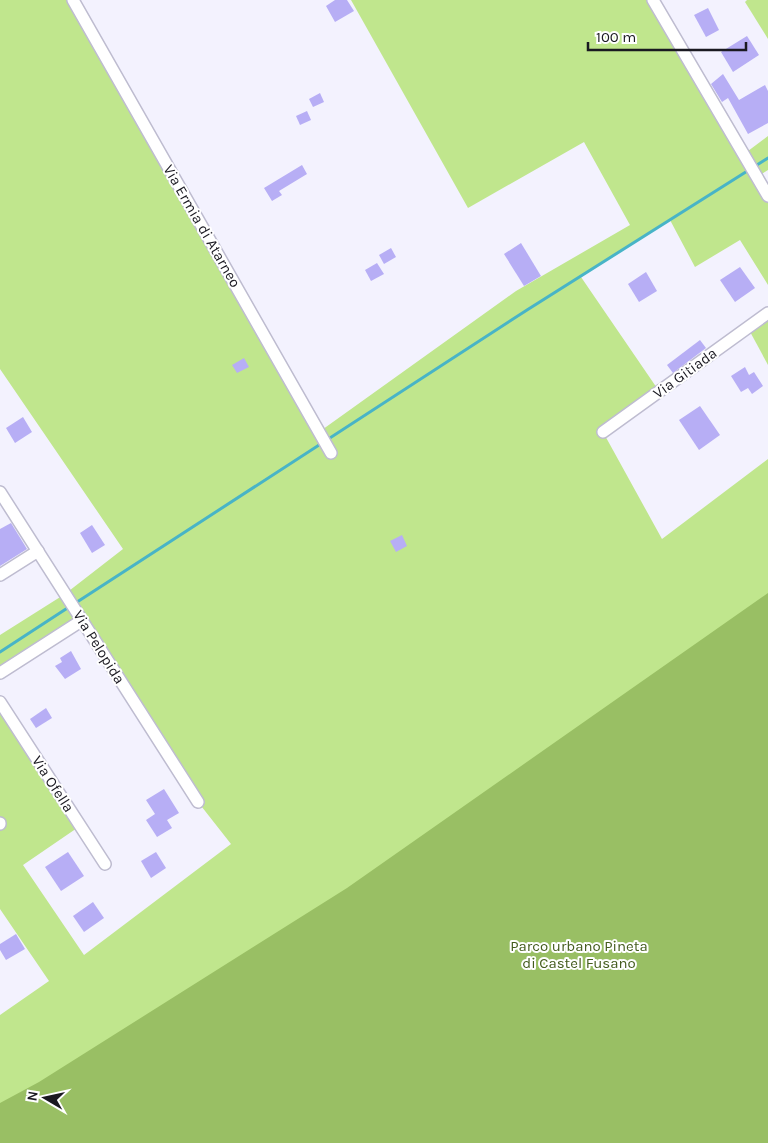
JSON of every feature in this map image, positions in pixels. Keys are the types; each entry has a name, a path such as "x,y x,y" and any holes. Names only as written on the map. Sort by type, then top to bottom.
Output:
{"street":[{"name":"Via Ermia di Atarneo","path":"73,0 331,453"},
{"path":"653,0 768,196"},
{"name":"Via Gitiada","path":"603,432 768,314"},
{"name":"Via Pelopida","path":"0,492 198,802"},
{"path":"0,575 38,551"},
{"path":"0,673 81,620"},
{"name":"Via Ofella","path":"0,702 105,864"}],"green space":[{"path":"0,0 73,0 319,432 516,291 630,225 584,142 468,208 351,0 653,0 744,154 768,136 768,170 757,177 768,195 768,285 740,240 695,267 670,220 581,277 659,391 603,432 662,539 768,459 768,693 70,1143 0,1143 0,1015 49,981 0,909 0,703 80,826 23,865 84,955 231,844 198,802 81,621 0,673 0,635 65,594 123,549 0,369"},
{"path":"747,0 768,0 768,39 745,2"},
{"path":"768,313 768,365 748,328"},
{"name":"Parco urbano Pineta di Castel Fusano","path":"768,593 768,1143 0,1143 0,1103 39,1082 347,888"}],"building":[{"path":"335,0 347,0 354,11 335,22 326,6"},
{"path":"708,8 719,30 706,37 694,15"},
{"path":"747,36 759,55 733,72 721,52"},
{"path":"723,74 739,100 765,85 768,91 768,123 748,134 728,98 722,102 711,84"},
{"path":"320,93 324,102 313,107 309,99"},
{"path":"307,111 311,120 300,125 296,116"},
{"path":"302,165 307,174 279,191 282,195 272,201 264,188"},
{"path":"521,243 541,276 524,286 504,254"},
{"path":"391,248 396,257 384,264 379,255"},
{"path":"377,263 384,274 371,281 365,270"},
{"path":"740,267 755,288 735,302 720,280"},
{"path":"646,272 657,291 639,302 628,284"},
{"path":"700,340 706,348 673,373 667,365"},
{"path":"244,358 249,367 237,373 232,365"},
{"path":"745,367 749,375 754,372 763,386 752,394 748,388 741,392 731,376"},
{"path":"700,406 720,435 699,450 679,420"},
{"path":"23,417 32,432 15,443 6,428"},
{"path":"11,523 27,549 0,566 0,529"},
{"path":"92,525 105,545 92,553 80,533"},
{"path":"402,535 407,546 396,552 390,541"},
{"path":"71,651 81,669 65,679 55,666 62,662 60,658"},
{"path":"46,708 52,718 36,728 30,719"},
{"path":"164,789 179,813 167,820 172,828 157,837 146,820 155,814 146,800"},
{"path":"68,852 84,876 61,891 45,867"},
{"path":"156,852 166,868 151,878 141,861"},
{"path":"93,902 104,918 84,932 73,916"},
{"path":"16,934 25,949 6,960 0,950 0,944"}],"waterway":[{"path":"74,604 527,310 768,158"},
{"path":"0,652 69,607"}]}
